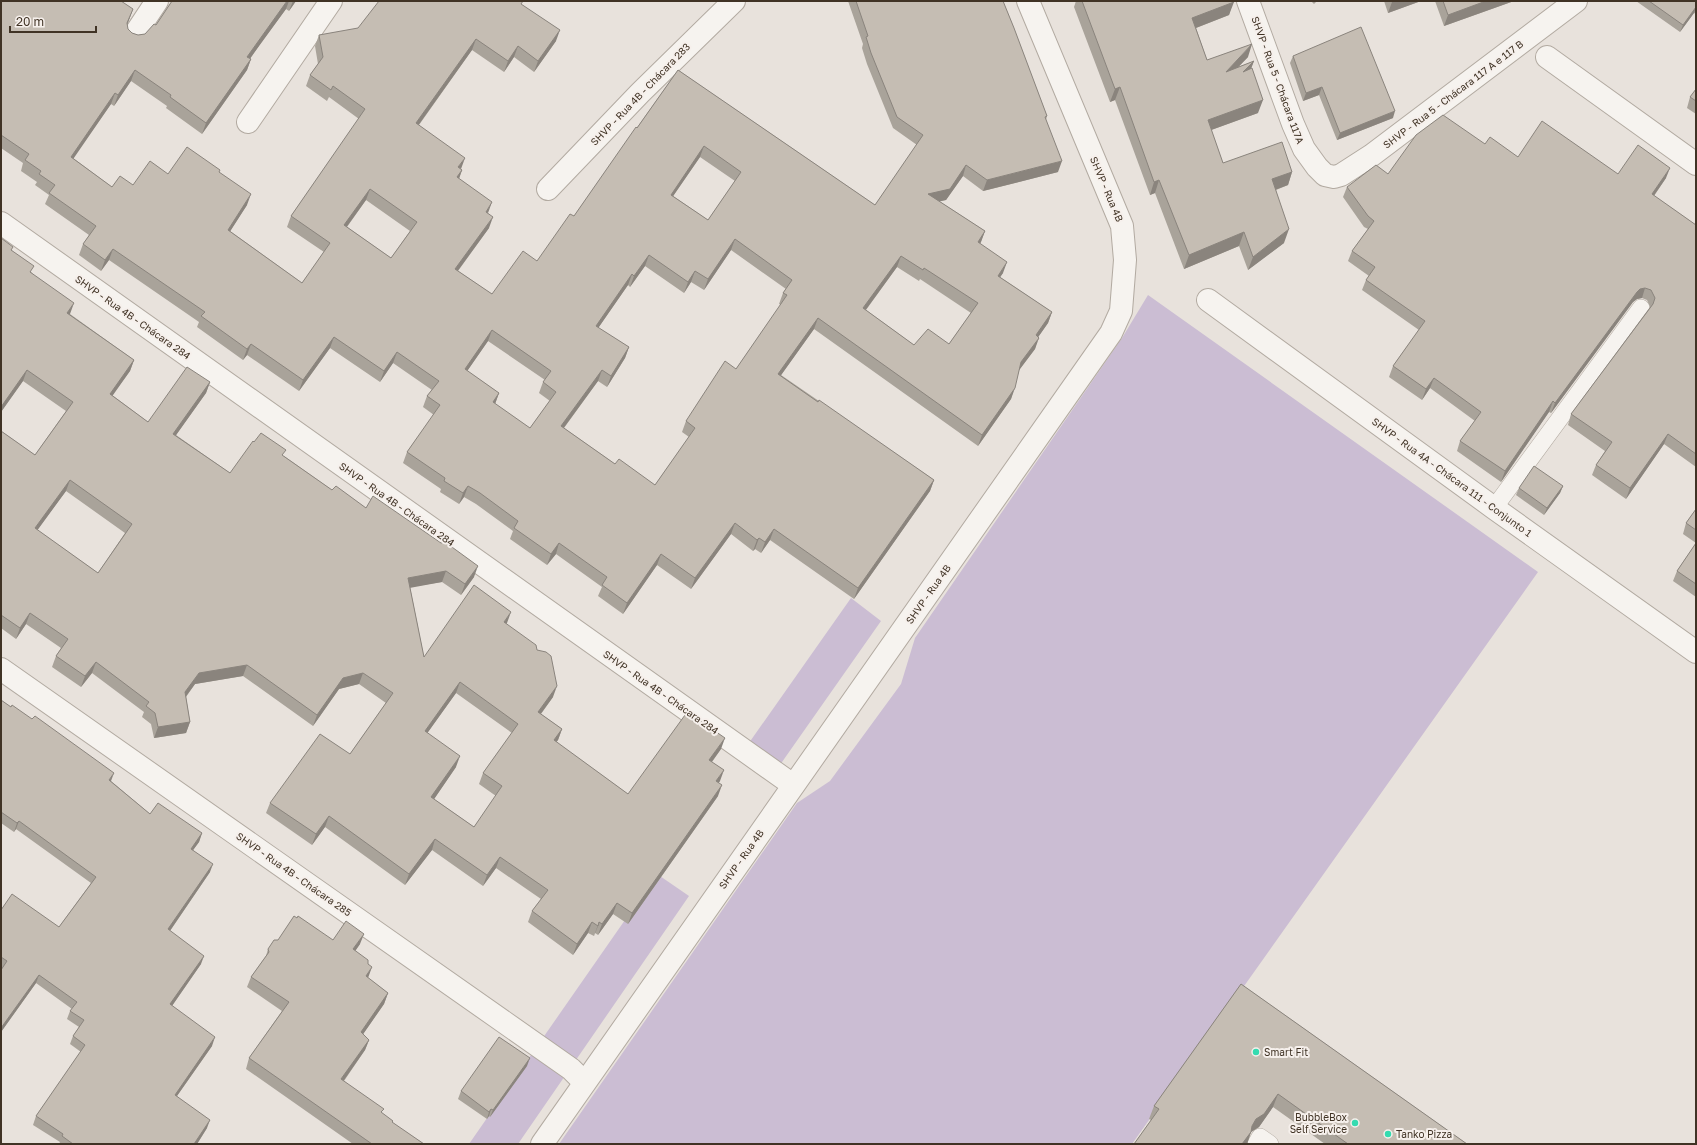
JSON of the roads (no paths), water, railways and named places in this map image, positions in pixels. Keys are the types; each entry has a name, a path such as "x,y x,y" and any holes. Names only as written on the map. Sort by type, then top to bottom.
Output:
{"street":[{"path":"135,34 157,1"},
{"path":"248,122 331,1"},
{"name":"SHVP - Rua 4B - Chácara 283","path":"548,189 640,93 734,1"},
{"name":"SHVP - Rua 4B","path":"542,1144 584,1082 1111,333 1121,311 1125,260 1122,226 1028,1"},
{"name":"SHVP - Rua 5 - Chácara 117A","path":"1248,1 1304,150 1325,175"},
{"name":"SHVP - Rua 5 - Chácara 117 A e 117 B","path":"1325,175 1334,177 1341,175 1372,155 1576,1"},
{"path":"1547,57 1696,164"},
{"name":"SHVP - Rua 4B - Chácara 284","path":"1,223 793,785"},
{"name":"SHVP - Rua 4A - Chácara 111 - Conjunto 1","path":"1208,300 1494,508 1696,652"},
{"name":"SHVP - Rua 4B - Chácara 285","path":"1,669 570,1068 584,1082"}],"lane":[{"path":"1494,508 1641,308"},
{"path":"1256,1144 1260,1137 1270,1144"}],"place":[{"name":"Smart Fit","path":"1256,1052"},
{"name":"BubbleBox Self Service","path":"1355,1123"},
{"name":"Tanko Pizza","path":"1388,1134"}]}
